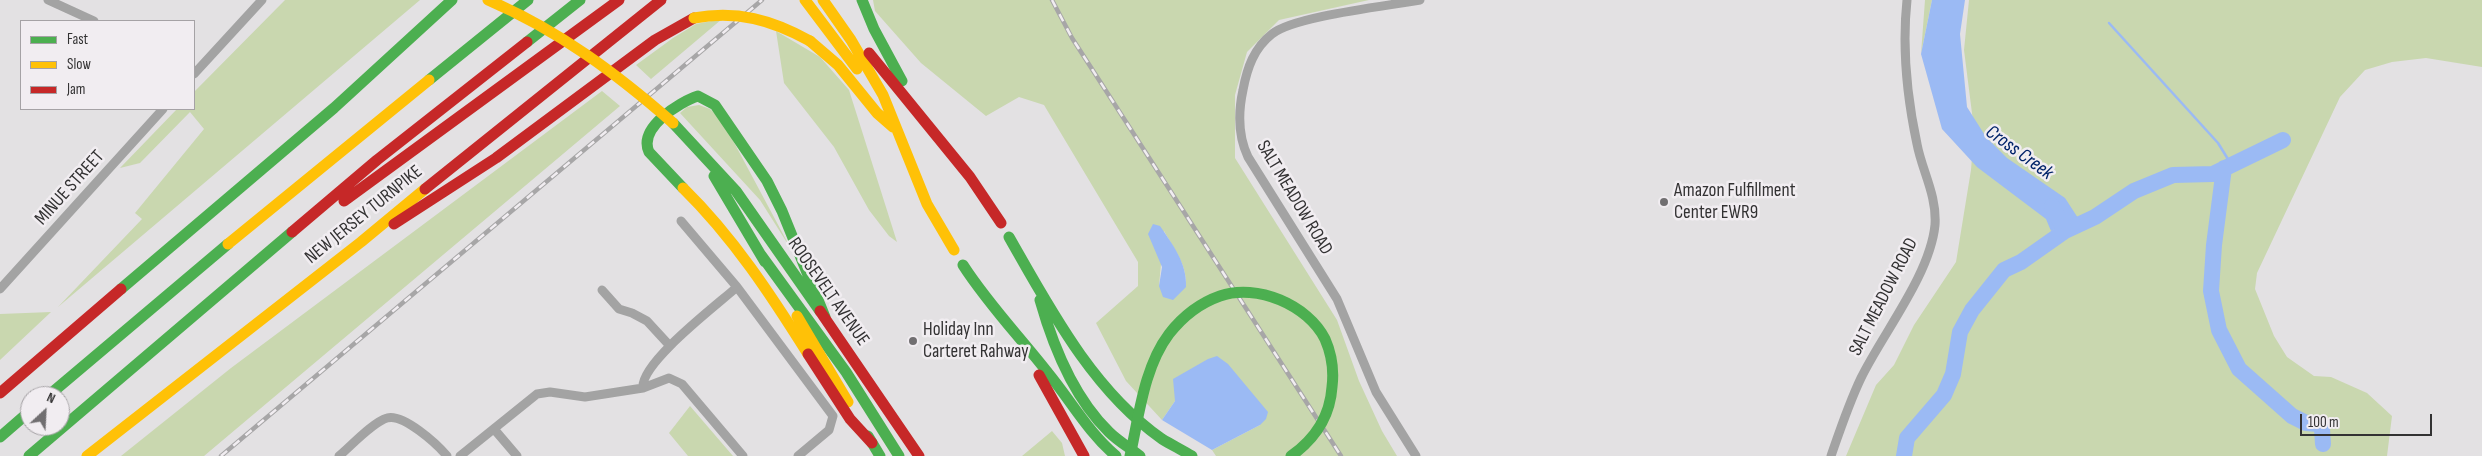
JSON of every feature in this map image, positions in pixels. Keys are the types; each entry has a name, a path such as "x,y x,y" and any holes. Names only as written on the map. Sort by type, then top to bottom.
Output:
{"main road":[{"path":"0,394 334,108 452,0"},
{"name":"ROOSEVELT AVENUE","path":"488,0 524,15 587,53 616,74 672,123 736,191 825,317 918,456"},
{"path":"60,386 222,249 528,0"},
{"name":"NEW JERSEY TURNPIKE","path":"29,456 424,122 580,0"},
{"path":"310,218 344,201 619,0"},
{"name":"NEW JERSEY TURNPIKE","path":"87,456 361,242 456,163 661,0"},
{"path":"805,0 825,24 896,130"},
{"path":"823,0 838,13 970,177 1001,223"},
{"path":"832,0 883,95 927,204 954,250"},
{"path":"855,1 929,126"},
{"path":"361,242 418,210 526,136 666,33 694,18 710,14 745,14 779,25 810,41 838,65 878,113 896,130"},
{"path":"825,317 782,211 749,152 712,102 698,96 685,101 650,131 645,142 648,151 698,202 735,246 850,419 872,443"},
{"name":"ROOSEVELT AVENUE","path":"701,155 880,456"},
{"path":"1009,237 1035,283 1079,349 1120,403 1156,436 1192,456"},
{"path":"761,255 846,372 899,456"},
{"path":"963,265 985,300 1060,389 1089,431 1116,456"},
{"path":"1035,283 1052,342 1082,397 1109,432 1140,456"},
{"path":"1121,456 1146,384 1168,335 1187,313 1203,302 1222,294 1243,291 1265,293 1284,300 1311,320 1321,334 1332,359 1334,378 1332,398 1322,424 1304,446 1291,456"},
{"path":"1024,346 1084,456"},
{"path":"1130,456 1146,384"},
{"path":"0,437 20,420"},
{"path":"1069,431 1077,456"}],"street":[{"path":"48,0 92,20"},
{"path":"195,73 262,0"},
{"name":"SALT MEADOW ROAD","path":"1416,456 1376,392 1337,299 1248,158 1242,143 1240,119 1243,91 1251,62 1261,44 1277,30 1309,20 1420,0"},
{"name":"SALT MEADOW ROAD","path":"1831,456 1861,378 1921,269 1934,232 1933,199 1916,143 1906,64 1904,36 1907,0"},
{"name":"MINUE STREET","path":"0,289 162,110"},
{"path":"681,221 736,287 833,416 829,430 798,456"},
{"path":"643,388 646,373 670,346 736,287"},
{"path":"602,290 619,309 647,321 670,346"},
{"path":"460,456 532,396 542,392 585,397 643,388 664,378 678,380 742,456"},
{"path":"339,456 380,421 390,417 398,418 419,431 447,456"},
{"path":"494,429 517,456"}],"green space":[{"path":"285,0 420,0 58,307 142,219 135,213 204,129 190,112 140,163 120,168 176,110 195,110 195,91"},
{"path":"873,0 1369,0 1279,20 1247,52 1235,95 1235,158 1337,320 1359,381 1382,431 1397,456 1216,456 1212,450 1260,425 1175,401 1162,420 1126,381 1096,323 1138,286 1138,262 1044,105 1019,97 986,116 921,63 875,11","holes":["1164,231 1185,271 1186,287 1159,286"]},
{"path":"1925,0 1932,0 1921,54"},
{"path":"1969,0 2482,0 2482,67 2426,58 2392,62 2365,70 2340,97 2257,273 2255,289 2274,336 2287,357 2314,376 2331,377 2367,393 2392,416 2387,456 1846,456 1876,385 1894,365 1914,325 1956,262 1971,170 1974,129 1964,50"},
{"path":"722,19 651,79 636,65 696,24"},
{"path":"776,31 820,57 849,90 897,242 889,236 869,210 834,147 784,83"},
{"path":"602,91 620,106 204,456 121,456 231,368"},
{"path":"699,105 710,109 722,120 791,249 760,200 680,113 687,107"},
{"path":"51,312 0,360 0,314"},
{"path":"690,406 733,456 688,456 669,433"},
{"path":"1052,431 1062,443 1065,456 1022,456"}],"water":[{"path":"1932,0 1965,0 1960,34 1967,107 1986,137 2007,158 2065,198 2078,218 2051,231 2046,219 1977,167 1942,129 1921,54"},
{"path":"1153,224 1160,226 1182,262 1186,287 1173,300 1163,297 1159,286 1162,267 1148,234"},
{"path":"1217,356 1228,364 1268,412 1266,419 1260,425 1212,450 1162,420 1175,401 1173,379 1208,359"}],"waterway":[{"path":"2109,23 2218,143 2231,164"},
{"path":"2065,231 2095,217 2134,191 2173,175 2213,174 2283,140"},
{"path":"2224,168 2214,245 2211,291 2219,330 2239,369 2292,416 2306,423 2318,424 2322,429 2323,444"},
{"name":"Cross Creek","path":"1904,456 1907,438 1944,395 1953,374 1960,332 1972,310 2004,270 2021,262 2065,231 2052,206"}],"railway":[{"path":"221,456 762,0"},
{"path":"1052,0 1072,38 1341,456"}],"traffic: fast":[{"path":"121,289 334,108 452,0"},
{"path":"429,80 528,0"},
{"path":"527,42 580,0"},
{"path":"862,0 874,29 902,81"},
{"path":"683,188 649,152 647,143 649,134 662,117 681,104 698,96 715,105 767,181 782,211 825,317"},
{"path":"673,123 736,191 820,311"},
{"path":"714,176 765,262"},
{"path":"29,456 292,232"},
{"path":"1009,237 1057,320 1094,373 1137,419 1162,439 1192,456"},
{"path":"60,386 228,244"},
{"path":"761,255 846,372 899,456"},
{"path":"963,265 1088,427 1116,456"},
{"path":"1130,456 1148,377 1154,361 1169,334 1180,321 1206,302 1220,296 1250,292 1280,300 1307,316 1325,339 1329,351 1333,375 1328,408 1314,435 1291,456"},
{"path":"1040,300 1058,353 1085,404 1109,432 1140,456"},
{"path":"0,437 20,420"},
{"path":"868,436 880,456"}],"traffic: slow":[{"path":"488,0 538,25 585,54 630,87 673,123"},
{"path":"805,0 857,69"},
{"path":"823,0 851,40 883,95 927,204 954,250"},
{"path":"694,18 725,15 740,16 768,22 810,41"},
{"path":"810,41 838,65 877,113 893,127"},
{"path":"228,244 429,80"},
{"path":"683,188 735,246 808,354"},
{"path":"87,456 361,242 425,189"},
{"path":"797,316 848,402"}],"traffic: jam":[{"path":"344,201 619,0"},
{"path":"425,189 661,0"},
{"path":"394,224 496,158 655,40 694,18"},
{"path":"292,232 377,160 527,42"},
{"path":"869,53 970,177 1001,223"},
{"path":"0,393 121,289"},
{"path":"820,311 919,456"},
{"path":"808,354 850,419 872,443"},
{"path":"1039,375 1084,456"}],"place":[{"name":"Amazon Fulfillment Center EWR9","path":"1664,202"},
{"name":"Holiday Inn Carteret Rahway","path":"913,341"}]}
